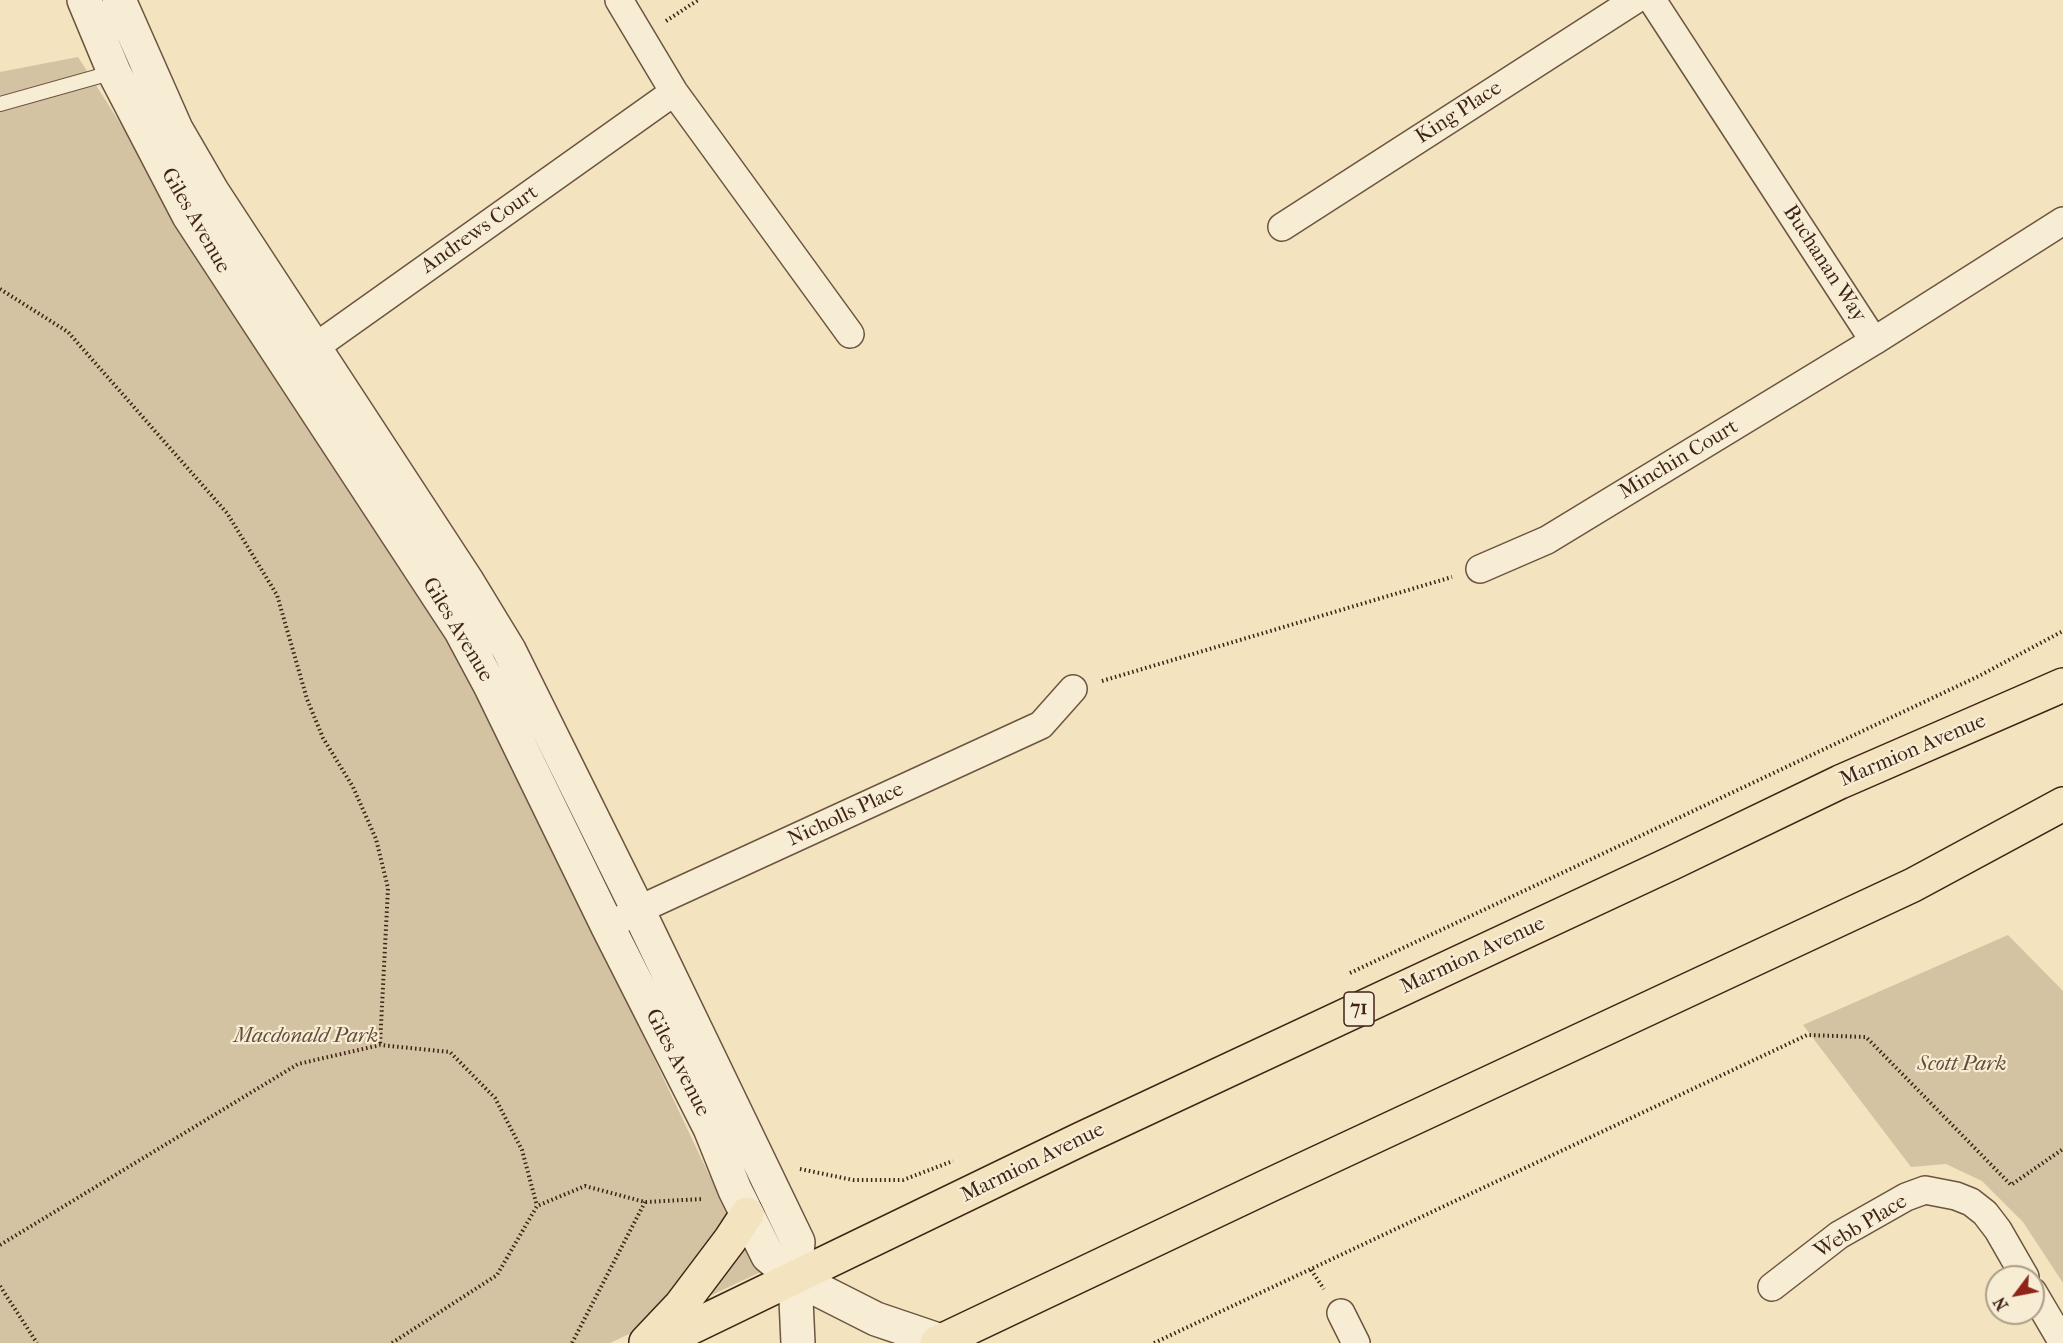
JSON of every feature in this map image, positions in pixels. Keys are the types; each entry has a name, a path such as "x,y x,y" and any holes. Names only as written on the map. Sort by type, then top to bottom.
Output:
{"highway":[{"name":"Marmion Avenue","path":"659,1343 1081,1139 1840,782 2063,685"},
{"path":"939,1342 1913,885 2063,804"},
{"path":"645,1343 681,1305 747,1214"}],"street":[{"name":"Giles Avenue","path":"84,0 176,129 212,191 455,562 509,650 638,910 798,1242 795,1278 798,1343"},
{"name":"Giles Avenue","path":"119,0 130,67 189,216 460,631 495,696 710,1128 735,1190 768,1256 795,1278 876,1319 939,1342"},
{"path":"619,0 674,92 850,334"},
{"name":"King Place","path":"1282,227 1635,0"},
{"name":"Buchanan Way","path":"1652,0 1874,341 2063,221"},
{"name":"Andrews Court","path":"287,368 674,92"},
{"name":"Minchin Court","path":"1480,569 1547,540 1874,341"},
{"name":"Nicholls Place","path":"608,927 638,910 1041,725 1073,690"},
{"name":"Webb Place","path":"1772,1287 1839,1235 1906,1197 1925,1190 1956,1196 1971,1202 1998,1230 2018,1265"},
{"path":"1341,1313 1356,1343"},
{"path":"2045,1313 2062,1343"}],"lane":[{"path":"0,104 130,67"}],"path":[{"path":"641,38 698,0"},
{"path":"0,289 68,332 227,513 277,595 307,699 323,738 354,787 376,839 388,888 380,1046"},
{"path":"1073,690 1480,569"},
{"path":"1342,977 1979,676 2063,631"},
{"path":"1154,1343 1807,1035 1866,1037 2011,1185 2063,1149"},
{"path":"0,1245 298,1064 380,1046 450,1052 495,1098 522,1150 537,1206"},
{"path":"764,1174 782,1164 809,1172 853,1180 903,1180 953,1161"},
{"path":"392,1343 497,1275 537,1206 585,1186 645,1202 573,1343"},
{"path":"701,1189 706,1199"},
{"path":"0,1286 37,1343"}],"green space":[{"name":"Macdonald Park","path":"78,57 476,682 720,1198 767,1269 610,1343 0,1343 0,72"},
{"name":"Scott Park","path":"2008,935 2063,991 2063,1283 2023,1222 1982,1181 1946,1164 1911,1167 1803,1025"}]}
